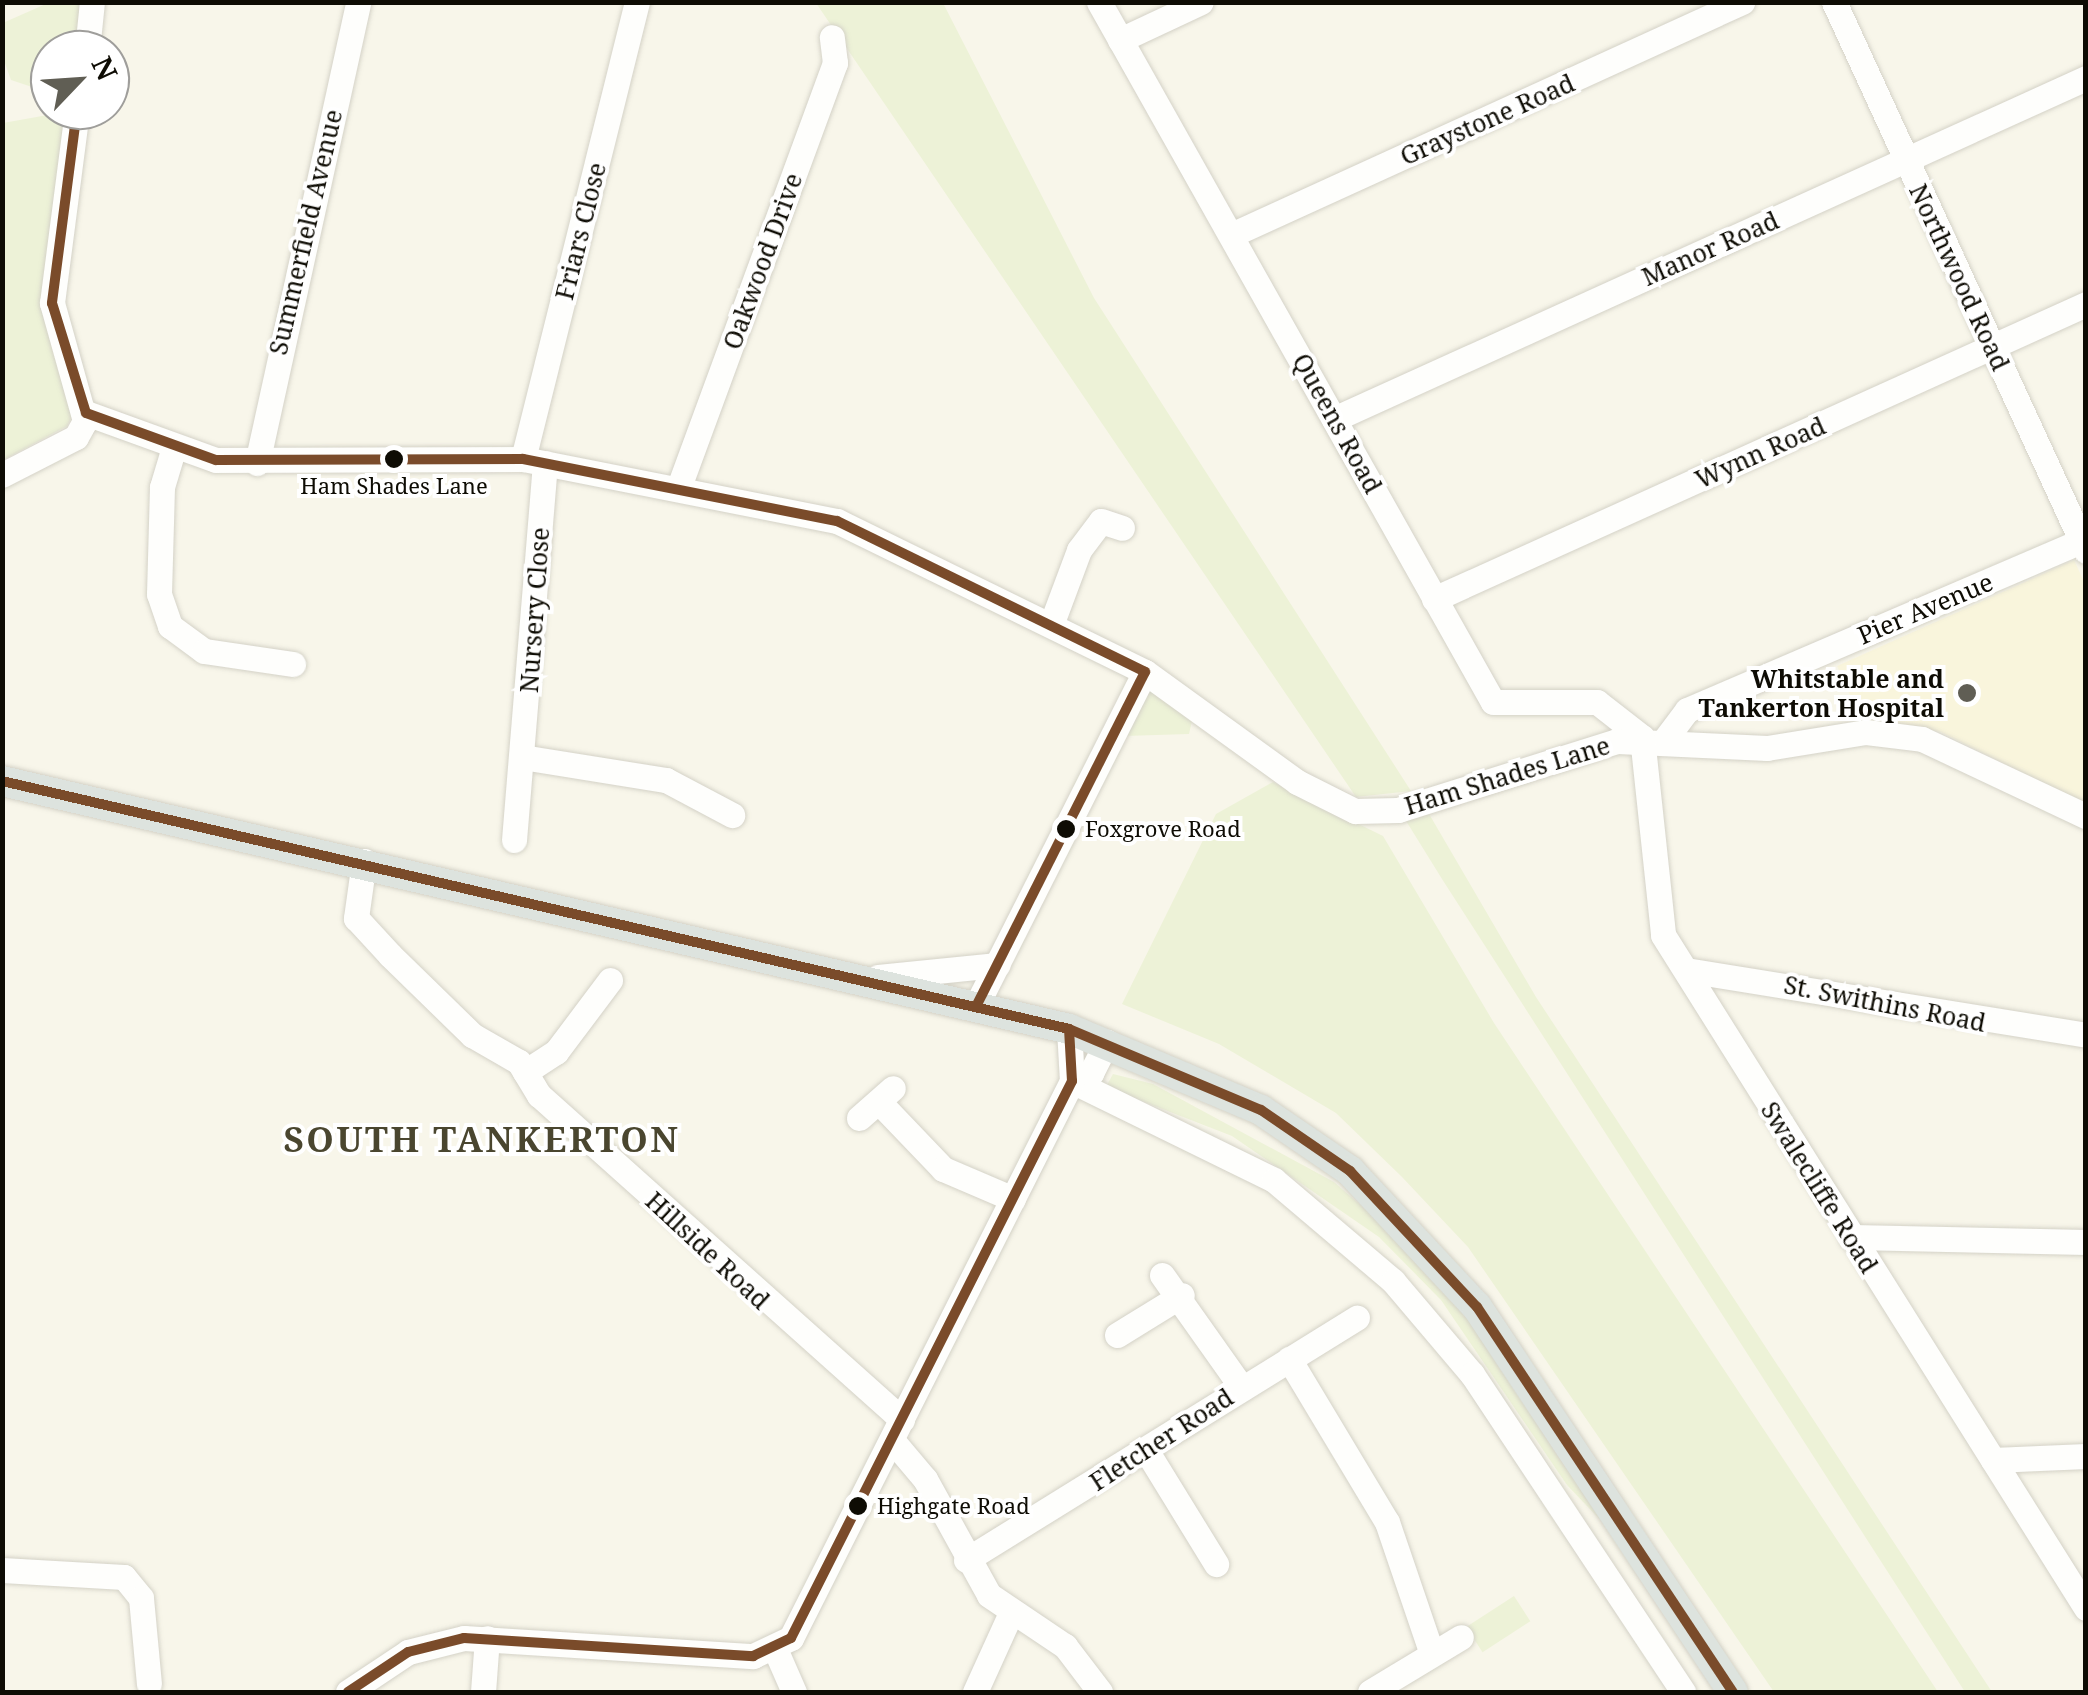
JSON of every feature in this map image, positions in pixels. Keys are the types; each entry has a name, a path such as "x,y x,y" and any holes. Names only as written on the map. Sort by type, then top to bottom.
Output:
{"main road":[{"path":"2,781 866,977 1069,1029 1108,1042 1261,1110 1350,1171 1418,1236 1478,1307 1733,1692"}],"street":[{"path":"89,30 92,2"},
{"name":"Summerfield Avenue","path":"257,463 358,2"},
{"name":"Friars Close","path":"534,461 637,2"},
{"name":"Queens Road","path":"1099,2 1493,702 1597,702 1654,738"},
{"path":"1120,40 1201,2"},
{"name":"Graystone Road","path":"1232,235 1742,2"},
{"name":"Northwood Road","path":"1834,2 2084,544"},
{"name":"Oakwood Drive","path":"680,484 835,63 832,38"},
{"name":"Manor Road","path":"1334,419 2086,78"},
{"path":"2,475 76,437 86,414 52,303 74,130"},
{"name":"Wynn Road","path":"1434,599 2086,304"},
{"name":"Ham Shades Lane","path":"86,414 174,447 257,463 534,461 680,484 836,521 1145,672 1297,782 1355,811 1398,810 1458,790 1654,738"},
{"path":"174,447 162,487 160,558 170,626 204,651 293,664"},
{"name":"Nursery Close","path":"514,840 522,756 534,461"},
{"path":"1052,624 1079,550 1101,521 1122,528"},
{"name":"Pier Avenue","path":"1654,738 1687,710 2084,544"},
{"path":"976,1006 1145,672"},
{"path":"1654,738 1768,748 1899,733 2086,816"},
{"name":"Swalecliffe Road","path":"1654,738 1657,916 1850,1237 2086,1608"},
{"path":"522,756 666,780 732,814"},
{"name":"Hillside Road","path":"364,861 356,918 472,1035 525,1072 539,1095 897,1430"},
{"path":"866,977 949,977 996,966"},
{"path":"996,966 1008,1014"},
{"name":"St. Swithins Road","path":"1686,970 2086,1035"},
{"path":"525,1072 556,1052 610,980"},
{"path":"776,1651 897,1430 1072,1081 1069,1029"},
{"path":"1072,1081 1092,1073 1108,1042"},
{"path":"1072,1081 1274,1180 1402,1289 1472,1374 1682,1692"},
{"path":"877,1103 943,1170 1013,1199"},
{"path":"1850,1237 2086,1242"},
{"path":"1162,1275 1182,1295 1242,1388"},
{"path":"1117,1335 1182,1295"},
{"name":"Fletcher Road","path":"966,1560 1356,1318"},
{"path":"1289,1359 1387,1522 1432,1654"},
{"path":"897,1430 966,1560 1010,1616 1065,1646 1100,1692"},
{"path":"1146,1450 1215,1565"},
{"path":"1994,1460 2086,1456"},
{"path":"2,1570 124,1576 142,1598 149,1684"},
{"path":"975,1692 1010,1616"},
{"path":"1370,1692 1461,1637"},
{"path":"348,1692 431,1643 488,1638 776,1651"},
{"path":"483,1692 488,1638"},
{"path":"776,1651 794,1692"}],"shaded area":[{"name":"Whitstable and Tankerton Hospital","path":"2074,560 2086,586 2085,804 1941,732 1861,720 1837,666"}],"green space":[{"path":"48,3 92,3 89,30 30,30 30,86 11,80 3,58 5,22"},
{"path":"816,3 943,3 1094,298 1411,791 1356,797"},
{"path":"30,118 30,130 68,130 45,315 75,410 67,426 3,460 3,123"},
{"path":"1147,689 1194,712 1189,734 1124,736"},
{"path":"1273,782 1383,836 1494,1023 1938,1692 1774,1692 1468,1247 1402,1177 1336,1113 1219,1044 1122,1004 1216,814"},
{"path":"1425,807 1536,997 1992,1692 1965,1692 1442,879 1403,816"},
{"path":"1113,1074 1153,1084 1334,1182 1405,1244 1468,1317 1626,1547 1567,1485 1441,1300 1379,1237 1232,1136 1106,1087"},
{"path":"1514,1596 1530,1621 1483,1652 1466,1627"}],"transit line":[{"path":"74,130 52,303 86,413 216,460 523,459 837,521 1145,672 976,1006"},
{"path":"2,781 1069,1029 1261,1110 1350,1171 1477,1307 1733,1692"},
{"path":"348,1692 408,1652 464,1638 753,1656 791,1638 1072,1081 1069,1029"}],"place":[{"name":"Ham Shades Lane","path":"394,459"},
{"name":"Whitstable and Tankerton Hospital","path":"1967,693"},
{"name":"Foxgrove Road","path":"1066,829"},
{"name":"Highgate Road","path":"858,1506"}],"district":[{"name":"SOUTH TANKERTON","path":"482,1139"}]}
